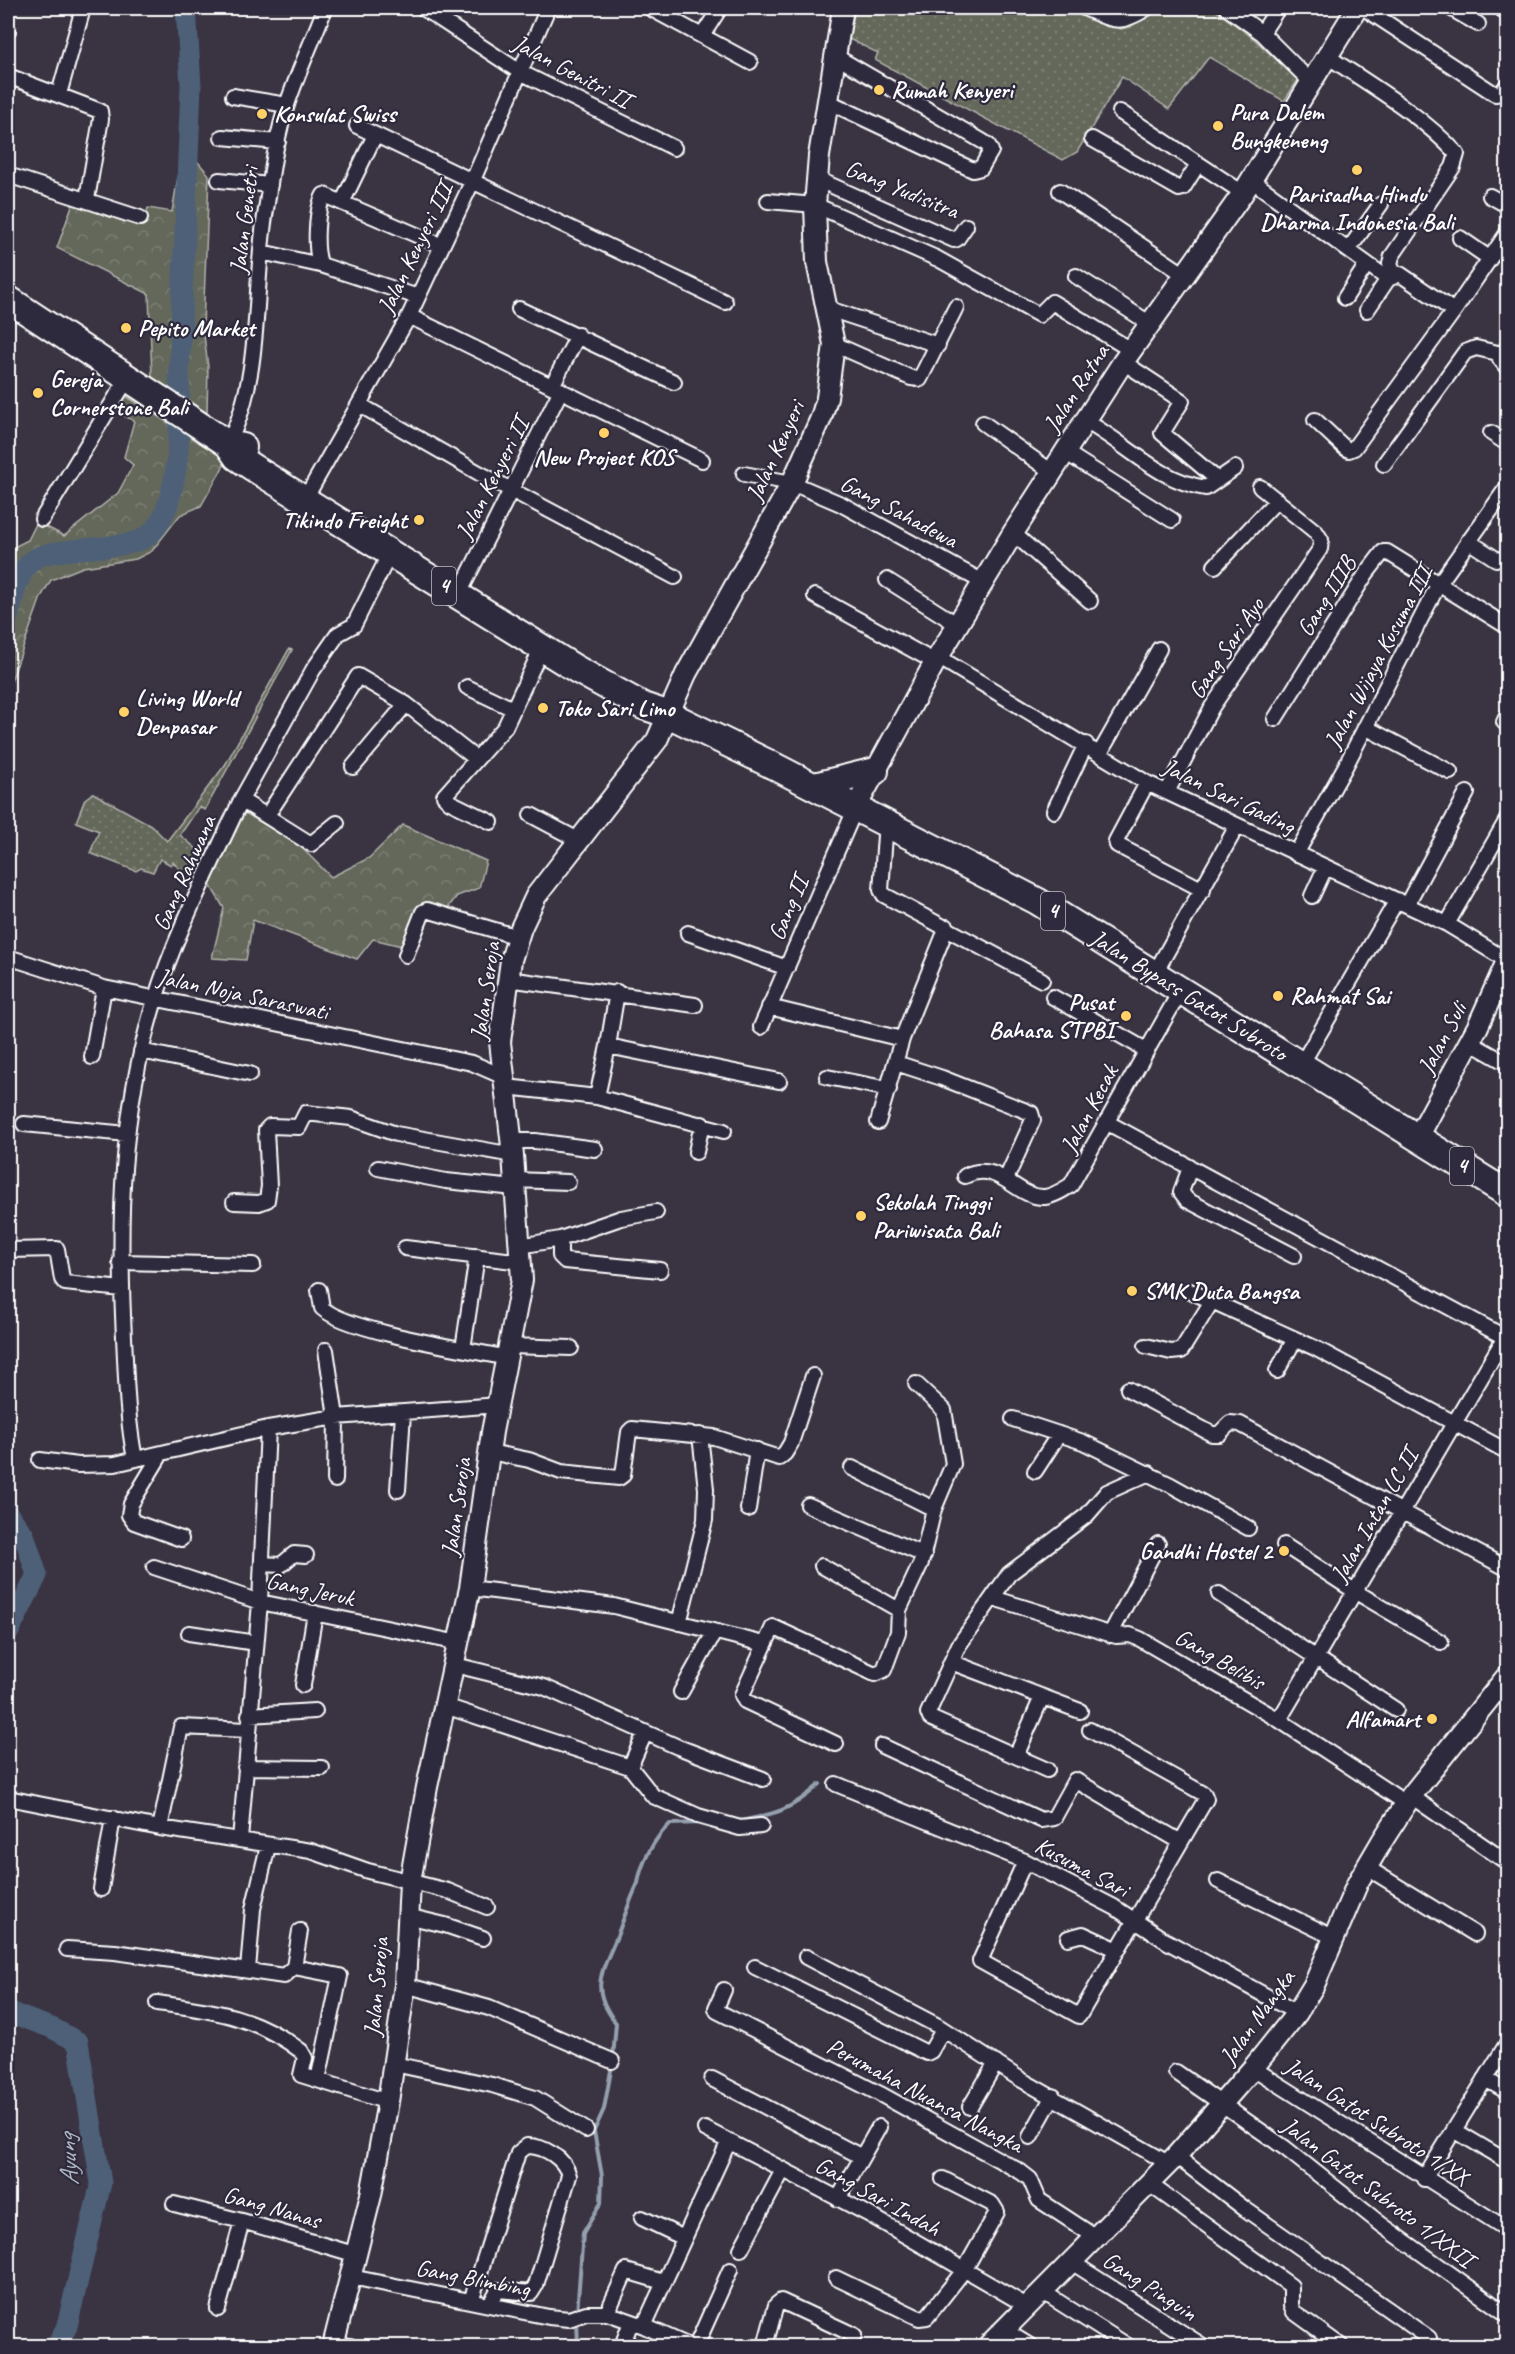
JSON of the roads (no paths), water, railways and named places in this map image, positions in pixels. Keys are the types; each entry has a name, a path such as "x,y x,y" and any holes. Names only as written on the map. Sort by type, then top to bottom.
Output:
{"highway":[{"name":"Jalan Bypass Gatot Subroto","path":"8,299 222,440 237,457 308,495 463,586 544,643"},
{"name":"Jalan Bypass Gatot Subroto","path":"308,495 390,553 544,643 643,706 670,715 814,786 858,802 886,822 1158,967 1181,990 1301,1065 1420,1134 1508,1194"},
{"path":"814,786 875,771"}],"street":[{"name":"Jalan Genetri","path":"222,440 236,428 250,374 261,252 278,142 287,105 325,8"},
{"name":"Jalan Genitri II","path":"423,8 520,72 674,148"},
{"name":"Jalan Kenyeri III","path":"308,495 409,316 473,180 548,8"},
{"path":"654,8 750,62"},
{"path":"702,36 720,8"},
{"name":"Jalan Kenyeri","path":"670,715 692,663 792,483 814,436 826,402 834,344 817,262 815,205 827,101 843,8"},
{"path":"1084,8 1117,21 1131,18 1147,8"},
{"path":"1227,8 1262,33 1310,81"},
{"path":"1262,33 1278,8"},
{"name":"Jalan Ratna","path":"858,802 936,659 1013,533 1149,323 1247,187 1310,81 1357,8"},
{"path":"1364,8 1494,94 1499,94 1508,84"},
{"path":"1450,8 1478,24"},
{"path":"1500,8 1508,13"},
{"path":"58,94 82,12"},
{"path":"827,101 973,170 981,168 991,151 982,141 835,56"},
{"path":"1327,56 1384,94 1457,154 1453,167 1392,256 1391,276 1367,310"},
{"path":"8,75 98,108 101,115 87,199"},
{"path":"233,96 287,105"},
{"path":"1120,112 1197,164 1247,187 1349,249 1367,264 1391,276 1406,276 1454,311"},
{"path":"357,126 725,302"},
{"path":"342,203 375,135"},
{"path":"222,137 278,142"},
{"path":"1092,139 1179,189 1184,188 1197,164"},
{"path":"8,175 140,218"},
{"name":"Gang Yudisitra","path":"817,179 954,240 966,226"},
{"path":"219,180 270,185"},
{"path":"1060,190 1185,275"},
{"path":"320,265 318,206 324,195 442,246"},
{"path":"1490,195 1508,207"},
{"path":"768,201 815,205 939,259 1039,315 1052,302 1127,356 1176,395 1181,403 1162,432 1212,475"},
{"path":"1349,249 1381,204"},
{"path":"1315,420 1345,448 1351,450 1454,311 1508,232"},
{"path":"1460,238 1489,258"},
{"path":"261,252 320,265 418,297"},
{"path":"1345,298 1367,264"},
{"path":"1076,276 1149,323"},
{"path":"834,344 916,380 923,376 956,307"},
{"path":"826,308 938,345"},
{"path":"519,309 674,382"},
{"path":"409,316 702,460"},
{"name":"Jalan Kenyeri II","path":"463,586 512,488 578,335"},
{"path":"1384,464 1465,352 1476,348 1505,350 1502,364 1508,369"},
{"path":"42,519 131,382"},
{"path":"360,405 479,473 512,488 675,577"},
{"path":"1085,421 1117,439 1143,461 1192,486 1206,488 1235,468"},
{"path":"983,423 1052,472"},
{"path":"1491,433 1508,444"},
{"path":"1065,452 1172,520"},
{"name":"Gang Sahadewa","path":"744,474 792,483 890,529 983,582"},
{"name":"Jalan Wijaya Kusuma III","path":"1296,854 1438,585 1508,486"},
{"path":"1215,566 1276,500 1260,487"},
{"name":"Gang Sari Ayo","path":"1167,792 1212,707 1316,558 1321,540 1316,532 1276,500"},
{"path":"1013,533 1090,601"},
{"path":"1468,541 1496,559"},
{"name":"Gang IIIB","path":"1275,719 1379,555 1386,552 1438,585"},
{"name":"Gang Rahwana","path":"135,1459 127,1381 120,1224 127,1134 141,1051 156,998 198,893 241,800 313,670 338,634 354,625 390,553"},
{"path":"887,580 958,625"},
{"path":"1438,585 1508,627"},
{"name":"Jalan Sari Gading","path":"815,596 936,659 1086,744 1147,783 1447,924 1507,960"},
{"path":"491,822 445,799 445,793 505,727 544,643"},
{"path":"1100,753 1158,649"},
{"path":"272,808 358,676 406,704 475,758"},
{"path":"467,687 513,709"},
{"path":"352,767 406,704"},
{"name":"Jalan Seroja","path":"339,2346 394,2064 405,1985 410,1882 470,1588 490,1452 522,1280 513,1148 501,1056 504,999 508,979 518,937 536,896 653,747 670,715"},
{"path":"1365,727 1450,772"},
{"path":"1054,811 1086,744"},
{"path":"1147,783 1116,841 1117,845 1203,890"},
{"path":"1301,1065 1467,793"},
{"name":"Gang Rahwana","path":"241,800 311,844 315,844 336,823"},
{"name":"Gang II","path":"761,1027 858,802"},
{"path":"531,815 578,840"},
{"path":"1447,924 1508,818"},
{"path":"886,822 882,893 1042,980"},
{"path":"1158,967 1237,826"},
{"path":"1312,896 1325,868"},
{"path":"406,955 423,912 428,910 518,937"},
{"path":"878,1122 902,1040 947,927"},
{"path":"688,933 787,968"},
{"name":"Jalan Noja Saraswati","path":"8,957 104,988 472,1063 505,1082 597,1097 724,1131"},
{"name":"Jalan Suli","path":"1420,1134 1507,960"},
{"path":"508,979 696,1005"},
{"path":"92,1057 104,988"},
{"name":"Jalan Kecak","path":"965,1176 980,1171 1006,1179 1036,1196 1045,1197 1061,1192 1074,1182 1181,990"},
{"path":"597,1097 617,993"},
{"path":"1053,997 1146,1050"},
{"path":"770,1007 902,1040"},
{"path":"1468,1042 1508,1064"},
{"path":"608,1046 779,1081"},
{"path":"141,1051 250,1074"},
{"name":"Jalan Noja Saraswati","path":"472,1063 501,1056"},
{"path":"896,1063 942,1078 1031,1113 1033,1120 1006,1179"},
{"path":"827,1077 889,1089"},
{"path":"234,1202 259,1203 267,1200 269,1186 266,1130 270,1126 299,1127 306,1113 351,1118 396,1134 513,1148 536,1141 595,1149"},
{"path":"1108,1123 1506,1336"},
{"path":"24,1124 127,1134"},
{"path":"696,1152 702,1124"},
{"path":"378,1168 446,1181 515,1184 568,1182"},
{"path":"1190,1168 1181,1192 1187,1200 1294,1256"},
{"path":"405,1248 477,1256 521,1254 621,1218 656,1212"},
{"path":"560,1239 560,1256 564,1261 660,1270"},
{"path":"8,1250 57,1249 62,1279 65,1283 122,1289"},
{"path":"463,1349 477,1256"},
{"path":"120,1262 253,1264"},
{"path":"319,1290 322,1308 344,1320 463,1349 510,1352 572,1348"},
{"path":"1190,1291 1295,1339 1508,1452"},
{"path":"1146,1346 1171,1352 1181,1351 1212,1301"},
{"name":"Jalan Intan LC II","path":"1279,1720 1356,1592 1400,1511 1506,1336"},
{"path":"1277,1371 1295,1339"},
{"path":"326,1350 336,1418 335,1480"},
{"path":"490,1452 529,1460 561,1472 619,1478 623,1475 630,1431 700,1435 736,1442 777,1458 785,1454 813,1376"},
{"path":"836,1744 742,1698 773,1627 877,1675 884,1670 898,1632 899,1610 924,1555 934,1509 952,1469 952,1448 944,1410 916,1384"},
{"path":"1128,1389 1215,1435 1230,1423 1240,1424 1508,1569"},
{"path":"40,1460 78,1465 115,1464 268,1428 336,1418 499,1405"},
{"path":"398,1490 403,1413"},
{"path":"1013,1419 1083,1442 1149,1473 1248,1528"},
{"path":"240,1840 260,1602 268,1428"},
{"path":"1035,1471 1059,1434"},
{"path":"679,1623 705,1520 706,1489 700,1435"},
{"path":"748,1509 757,1450"},
{"path":"161,1454 131,1504 129,1515 134,1522 181,1539"},
{"path":"852,1468 934,1509"},
{"path":"1047,1770 929,1717 951,1662 976,1618 1009,1574 1087,1515 1107,1492 1149,1473"},
{"path":"808,1505 924,1555"},
{"path":"1110,1635 1158,1544"},
{"path":"1284,1545 1356,1592 1442,1642"},
{"path":"262,1564 281,1565 294,1554 306,1555"},
{"path":"822,1566 899,1610"},
{"name":"Gang Jeruk","path":"154,1567 260,1602 459,1643"},
{"path":"470,1588 614,1606 764,1644"},
{"path":"1219,1594 1396,1710"},
{"name":"Gang Belibis","path":"993,1598 1110,1635 1130,1635 1140,1639 1279,1720 1508,1863"},
{"path":"303,1685 315,1613"},
{"path":"189,1633 256,1643"},
{"path":"681,1692 714,1633"},
{"path":"951,1662 1080,1711"},
{"path":"455,1665 544,1687 645,1733 763,1779"},
{"name":"Jalan Nangka","path":"988,2346 1172,2159 1222,2105 1297,2013 1314,1985 1349,1900 1366,1868 1409,1800 1508,1675"},
{"path":"1016,1756 1042,1697"},
{"path":"445,1706 630,1767 648,1790 659,1799 727,1825 761,1826"},
{"path":"249,1715 315,1711"},
{"path":"160,1828 181,1727 248,1730"},
{"path":"1025,1861 980,1959 981,1963 1077,2017 1081,2015 1206,1796 1090,1730"},
{"path":"630,1767 645,1733"},
{"path":"882,1746 1041,1820 1054,1818 1075,1780 1181,1842"},
{"path":"245,1767 322,1768"},
{"name":"Kusuma Sari","path":"836,1784 1025,1861 1114,1907 1166,1941 1297,2013"},
{"path":"8,1798 160,1828 311,1851 410,1882 448,1891 487,1907"},
{"path":"100,1889 114,1818"},
{"path":"248,1970 252,1909 268,1846"},
{"path":"1366,1868 1475,1934"},
{"path":"1218,1881 1335,1938"},
{"path":"407,1916 445,1924 483,1938"},
{"path":"67,1949 248,1970 281,1976 288,1974 294,1967 300,1932"},
{"path":"1068,1938 1083,1934 1118,1950"},
{"path":"806,1957 944,2030 1053,2096 1172,2159 1429,2338"},
{"path":"294,1967 340,1976 318,2080"},
{"path":"755,1967 927,2053 931,2051 944,2030"},
{"path":"405,1985 489,2008 612,2061"},
{"name":"Perumaha Nuansa Nangka","path":"724,1990 716,2009 880,2094 1021,2172 1030,2179 1039,2200 1096,2238"},
{"path":"158,2003 228,2013 262,2025 301,2051 305,2058 301,2075 388,2102"},
{"path":"1424,2179 1508,2042"},
{"path":"970,2107 996,2063"},
{"path":"394,2064 492,2085 535,2098 586,2130"},
{"name":"Jalan Gatot Subroto 1/XX","path":"1253,2068 1424,2179 1508,2230"},
{"name":"Jalan Gatot Subroto 1/XXII","path":"1176,2073 1285,2148 1383,2225 1508,2315"},
{"path":"712,2079 862,2157"},
{"path":"1485,2079 1508,2092"},
{"path":"1029,2137 1053,2096"},
{"path":"838,2199 879,2127"},
{"name":"Gang Sari Indah","path":"705,2129 838,2199 1028,2306"},
{"path":"1454,2130 1508,2162"},
{"path":"622,2346 663,2282 729,2141"},
{"path":"471,2301 518,2153 526,2146 543,2149 561,2161 569,2176 536,2285 531,2293 498,2290 490,2304"},
{"path":"741,2249 783,2170"},
{"path":"836,2278 922,2319 927,2317 965,2269 997,2212 992,2204 943,2179"},
{"path":"1148,2183 1288,2283 1293,2289 1291,2306 1294,2312 1341,2346"},
{"name":"Gang Nanas","path":"174,2205 242,2221 357,2255"},
{"path":"642,2218 684,2238"},
{"path":"218,2309 242,2221"},
{"name":"Gang Pinguin","path":"1073,2262 1203,2346"},
{"path":"663,2282 626,2271 607,2313 689,2346 730,2270"},
{"name":"Gang Blimbing","path":"351,2277 569,2319 586,2313 607,2313"},
{"path":"1043,2292 1128,2346"},
{"path":"765,2346 776,2305 781,2301 854,2335"},
{"path":"1004,2330 1030,2346"}],"waterway":[{"path":"8,618 20,578 30,562 53,553 115,546 140,540 154,529 165,512 172,490 179,439 179,374 191,86 186,8"},
{"name":"Ayung","path":"8,1514 24,1535 37,1575 8,1633"},
{"path":"735,1822 781,1811 799,1801 820,1784"},
{"path":"613,2058 616,2023 602,1999 600,1989 603,1969 638,1883 645,1859 654,1843 670,1824 701,1823"},
{"name":"Ayung","path":"8,2012 52,2028 78,2042 101,2183 67,2326 57,2346"},
{"path":"577,2313 583,2233 601,2203 602,2176 594,2131 604,2109 612,2065"},
{"path":"577,2320 578,2346"}],"place":[{"name":"Rumah Kenyeri","path":"879,90"},
{"name":"Konsulat Swiss","path":"262,114"},
{"name":"Pura Dalem Bungkeneng","path":"1218,126"},
{"name":"Parisadha Hindu Dharma Indonesia Bali","path":"1357,170"},
{"name":"Pepito Market","path":"126,328"},
{"name":"Gereja Cornerstone Bali","path":"38,393"},
{"name":"New Project KOS","path":"604,433"},
{"name":"Tikindo Freight","path":"419,520"},
{"name":"Toko Sari Limo","path":"543,708"},
{"name":"Living World Denpasar","path":"124,712"},
{"name":"Rahmat Sai","path":"1278,996"},
{"name":"Pusat Bahasa STPBI","path":"1126,1016"},
{"name":"Sekolah Tinggi Pariwisata Bali","path":"861,1216"},
{"name":"SMK Duta Bangsa","path":"1132,1291"},
{"name":"Gandhi Hostel 2","path":"1284,1551"},
{"name":"Alfamart","path":"1432,1719"}]}
